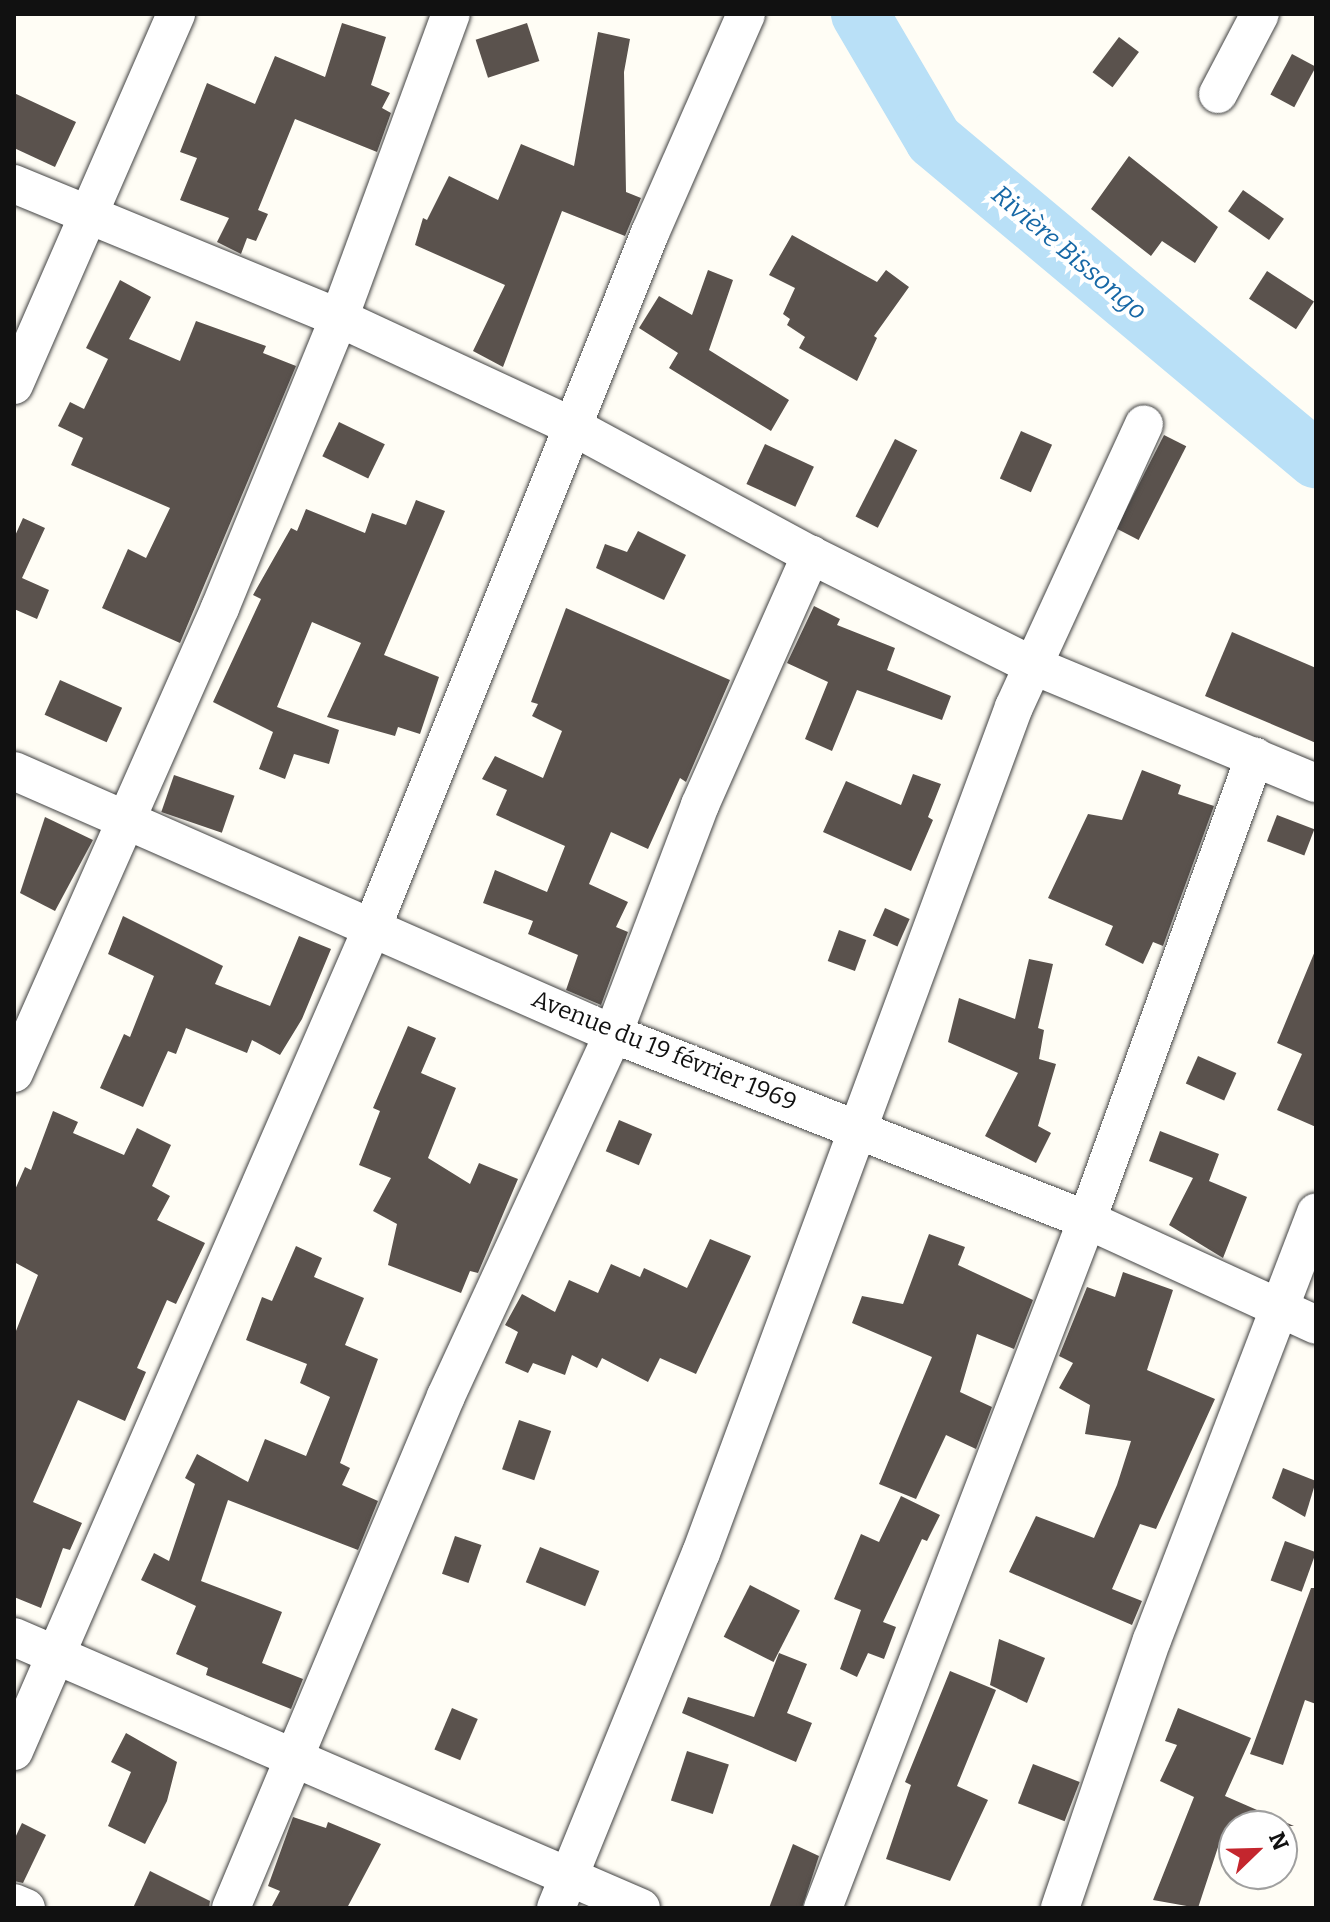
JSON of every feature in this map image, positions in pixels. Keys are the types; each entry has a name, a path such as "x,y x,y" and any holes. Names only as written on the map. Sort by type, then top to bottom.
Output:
{"street":[{"path":"14,385 176,14"},
{"path":"14,1073 126,823 339,318 451,14"},
{"path":"14,1751 372,928 572,426 746,14"},
{"path":"1218,94 1260,14"},
{"path":"14,184 339,318 572,426 811,555 1032,665 1316,783"},
{"path":"562,1894 701,1553 1032,665 1144,425"},
{"path":"231,1908 446,1396 613,1034 700,805 811,555"},
{"path":"823,1908 1087,1220 1255,757"},
{"name":"Avenue du 19 février 1969","path":"14,771 126,823 613,1034 860,1128 1087,1220 1316,1325"},
{"path":"1060,1908 1152,1640 1316,1212"},
{"path":"14,1637 518,1851 562,1894 641,1908"},
{"path":"14,1903 26,1908"}],"building":[{"path":"342,23 386,37 371,85 390,93 382,108 391,113 377,152 295,119 258,210 268,214 256,241 247,238 241,254 217,242 229,218 180,200 197,158 180,152 207,83 255,104 275,56 325,77"},
{"path":"527,23 539,61 488,78 476,40"},
{"path":"598,32 630,39 624,72 626,192 641,198 625,236 562,211 503,367 473,351 505,285 415,245 423,218 427,220 449,176 498,200 521,144 574,166"},
{"path":"1119,37 1139,52 1112,87 1093,72"},
{"path":"1292,54 1316,67 1294,107 1270,95"},
{"path":"14,93 76,122 55,167 14,148"},
{"path":"1129,156 1218,227 1195,263 1162,241 1151,256 1091,209"},
{"path":"1243,190 1284,219 1269,240 1228,211"},
{"path":"792,235 877,282 886,270 909,287 874,336 877,338 857,381 799,348 805,337 787,325 790,319 783,314 795,288 769,275"},
{"path":"708,270 733,280 709,350 789,400 771,431 669,368 678,353 639,328 659,296 692,315"},
{"path":"1267,271 1314,301 1296,329 1249,299"},
{"path":"120,280 151,297 129,339 180,361 196,321 266,346 263,353 296,366 180,643 102,608 128,549 146,558 170,508 71,465 83,438 58,426 70,402 84,409 108,359 86,348"},
{"path":"339,422 385,444 368,479 322,456"},
{"path":"1021,431 1052,445 1031,492 1000,479"},
{"path":"1164,435 1186,446 1139,540 1116,529"},
{"path":"895,439 917,450 878,528 856,517"},
{"path":"765,444 814,467 795,507 746,484"},
{"path":"416,500 445,511 384,655 439,677 420,734 398,727 395,736 327,717 361,643 312,622 277,707 339,730 329,764 294,754 285,779 259,769 273,732 213,702 261,599 253,595 291,528 297,531 306,509 365,533 372,513 406,525"},
{"path":"23,518 45,528 22,578 49,590 37,619 14,609 14,538"},
{"path":"638,531 686,555 664,600 596,568 605,544 627,552"},
{"path":"814,606 840,619 837,625 895,648 887,670 951,696 942,720 857,690 832,751 805,739 828,682 787,663"},
{"path":"566,608 730,680 686,782 680,778 648,849 611,832 589,884 628,902 616,927 628,932 601,1005 566,990 578,955 528,934 533,921 483,903 495,870 547,892 565,846 496,815 507,790 482,779 495,756 543,778 562,731 532,716 538,704 531,702"},
{"path":"1232,632 1316,668 1316,743 1205,696"},
{"path":"60,680 122,708 107,742 45,715"},
{"path":"1142,770 1181,785 1178,794 1214,806 1163,946 1153,942 1143,964 1105,945 1113,926 1048,898 1088,814 1122,820"},
{"path":"913,774 941,784 928,817 933,820 911,871 823,832 846,781 901,805"},
{"path":"174,775 235,796 222,833 161,812"},
{"path":"1277,815 1314,829 1304,855 1267,841"},
{"path":"45,817 93,840 55,911 20,893"},
{"path":"885,908 910,919 897,946 873,935"},
{"path":"123,916 223,966 215,984 270,1006 299,936 331,949 302,1019 280,1055 252,1040 247,1053 186,1028 176,1054 168,1051 143,1107 100,1088 124,1034 130,1037 154,976 108,954"},
{"path":"839,930 866,940 855,971 828,961"},
{"path":"1315,951 1316,1127 1277,1110 1302,1054 1277,1043"},
{"path":"1029,959 1053,964 1038,1028 1044,1030 1039,1059 1056,1064 1038,1126 1051,1133 1036,1163 985,1136 1018,1073 948,1042 959,998 1015,1019"},
{"path":"408,1026 436,1038 421,1073 456,1088 428,1158 470,1184 479,1163 518,1179 478,1273 470,1271 461,1293 388,1265 397,1224 373,1211 391,1178 359,1165 380,1111 373,1108"},
{"path":"1198,1056 1236,1073 1224,1100 1186,1083"},
{"path":"53,1111 78,1122 73,1133 124,1155 137,1128 171,1145 152,1186 170,1196 157,1220 205,1243 176,1304 167,1300 137,1368 146,1372 125,1421 78,1400 33,1502 82,1523 70,1550 63,1548 41,1608 14,1597 14,1336 38,1275 14,1262 14,1192 25,1167 31,1170"},
{"path":"619,1120 652,1134 639,1165 606,1151"},
{"path":"1160,1131 1219,1154 1209,1181 1247,1197 1223,1258 1169,1225 1193,1178 1149,1161"},
{"path":"929,1234 965,1247 958,1265 1033,1300 1014,1349 977,1334 960,1392 992,1407 976,1449 946,1435 916,1499 879,1484 932,1357 852,1323 862,1296 903,1304"},
{"path":"710,1239 751,1256 696,1374 660,1358 648,1382 602,1358 597,1368 572,1355 565,1375 533,1363 528,1373 505,1363 518,1332 505,1325 522,1294 555,1312 569,1280 598,1293 611,1264 640,1277 644,1268 687,1288"},
{"path":"296,1246 322,1258 314,1277 364,1298 345,1345 378,1359 340,1463 350,1468 342,1485 378,1501 358,1550 228,1500 201,1581 282,1612 262,1663 303,1679 291,1709 206,1675 208,1668 176,1654 196,1606 141,1580 154,1553 169,1561 195,1484 185,1478 197,1454 248,1482 265,1439 306,1456 330,1397 300,1383 307,1364 246,1340 262,1297 272,1301"},
{"path":"1123,1272 1173,1290 1147,1370 1215,1399 1156,1529 1140,1524 1112,1589 1142,1601 1132,1625 1009,1572 1036,1516 1094,1538 1117,1485 1131,1441 1085,1434 1090,1405 1059,1388 1073,1363 1059,1356 1087,1287 1115,1297"},
{"path":"519,1420 551,1431 534,1480 502,1469"},
{"path":"1283,1468 1316,1481 1305,1517 1272,1498"},
{"path":"901,1496 940,1515 927,1541 922,1539 883,1622 896,1627 884,1659 868,1653 857,1677 840,1669 861,1610 834,1599 861,1534 879,1542"},
{"path":"455,1536 481,1545 468,1583 442,1574"},
{"path":"1285,1541 1316,1552 1302,1592 1271,1580"},
{"path":"540,1547 599,1571 585,1606 526,1582"},
{"path":"750,1585 800,1610 774,1662 724,1637"},
{"path":"1311,1588 1316,1588 1316,1704 1305,1700 1283,1765 1250,1754"},
{"path":"999,1639 1045,1658 1027,1703 990,1685"},
{"path":"779,1653 807,1664 787,1713 812,1723 796,1762 682,1713 688,1697 754,1717"},
{"path":"950,1671 996,1690 957,1786 988,1800 950,1881 886,1859 911,1785 905,1782"},
{"path":"452,1708 478,1719 460,1760 434,1749"},
{"path":"1178,1708 1251,1738 1225,1796 1257,1810 1218,1810 1218,1847 1198,1908 1153,1900 1194,1797 1160,1781 1177,1745 1165,1741"},
{"path":"126,1733 177,1762 167,1801 145,1844 108,1826 131,1772 111,1762"},
{"path":"687,1751 729,1765 713,1814 671,1800"},
{"path":"1033,1764 1080,1782 1065,1821 1018,1803"},
{"path":"293,1817 326,1828 328,1822 381,1844 347,1908 271,1908 280,1891 268,1886"},
{"path":"22,1823 46,1835 23,1883 14,1881 14,1840"},
{"path":"793,1844 819,1856 802,1908 769,1908"},
{"path":"150,1871 210,1901 209,1908 133,1908"}],"waterway":[{"name":"Rivière Bissongo","path":"860,14 934,140 1316,459"}]}
